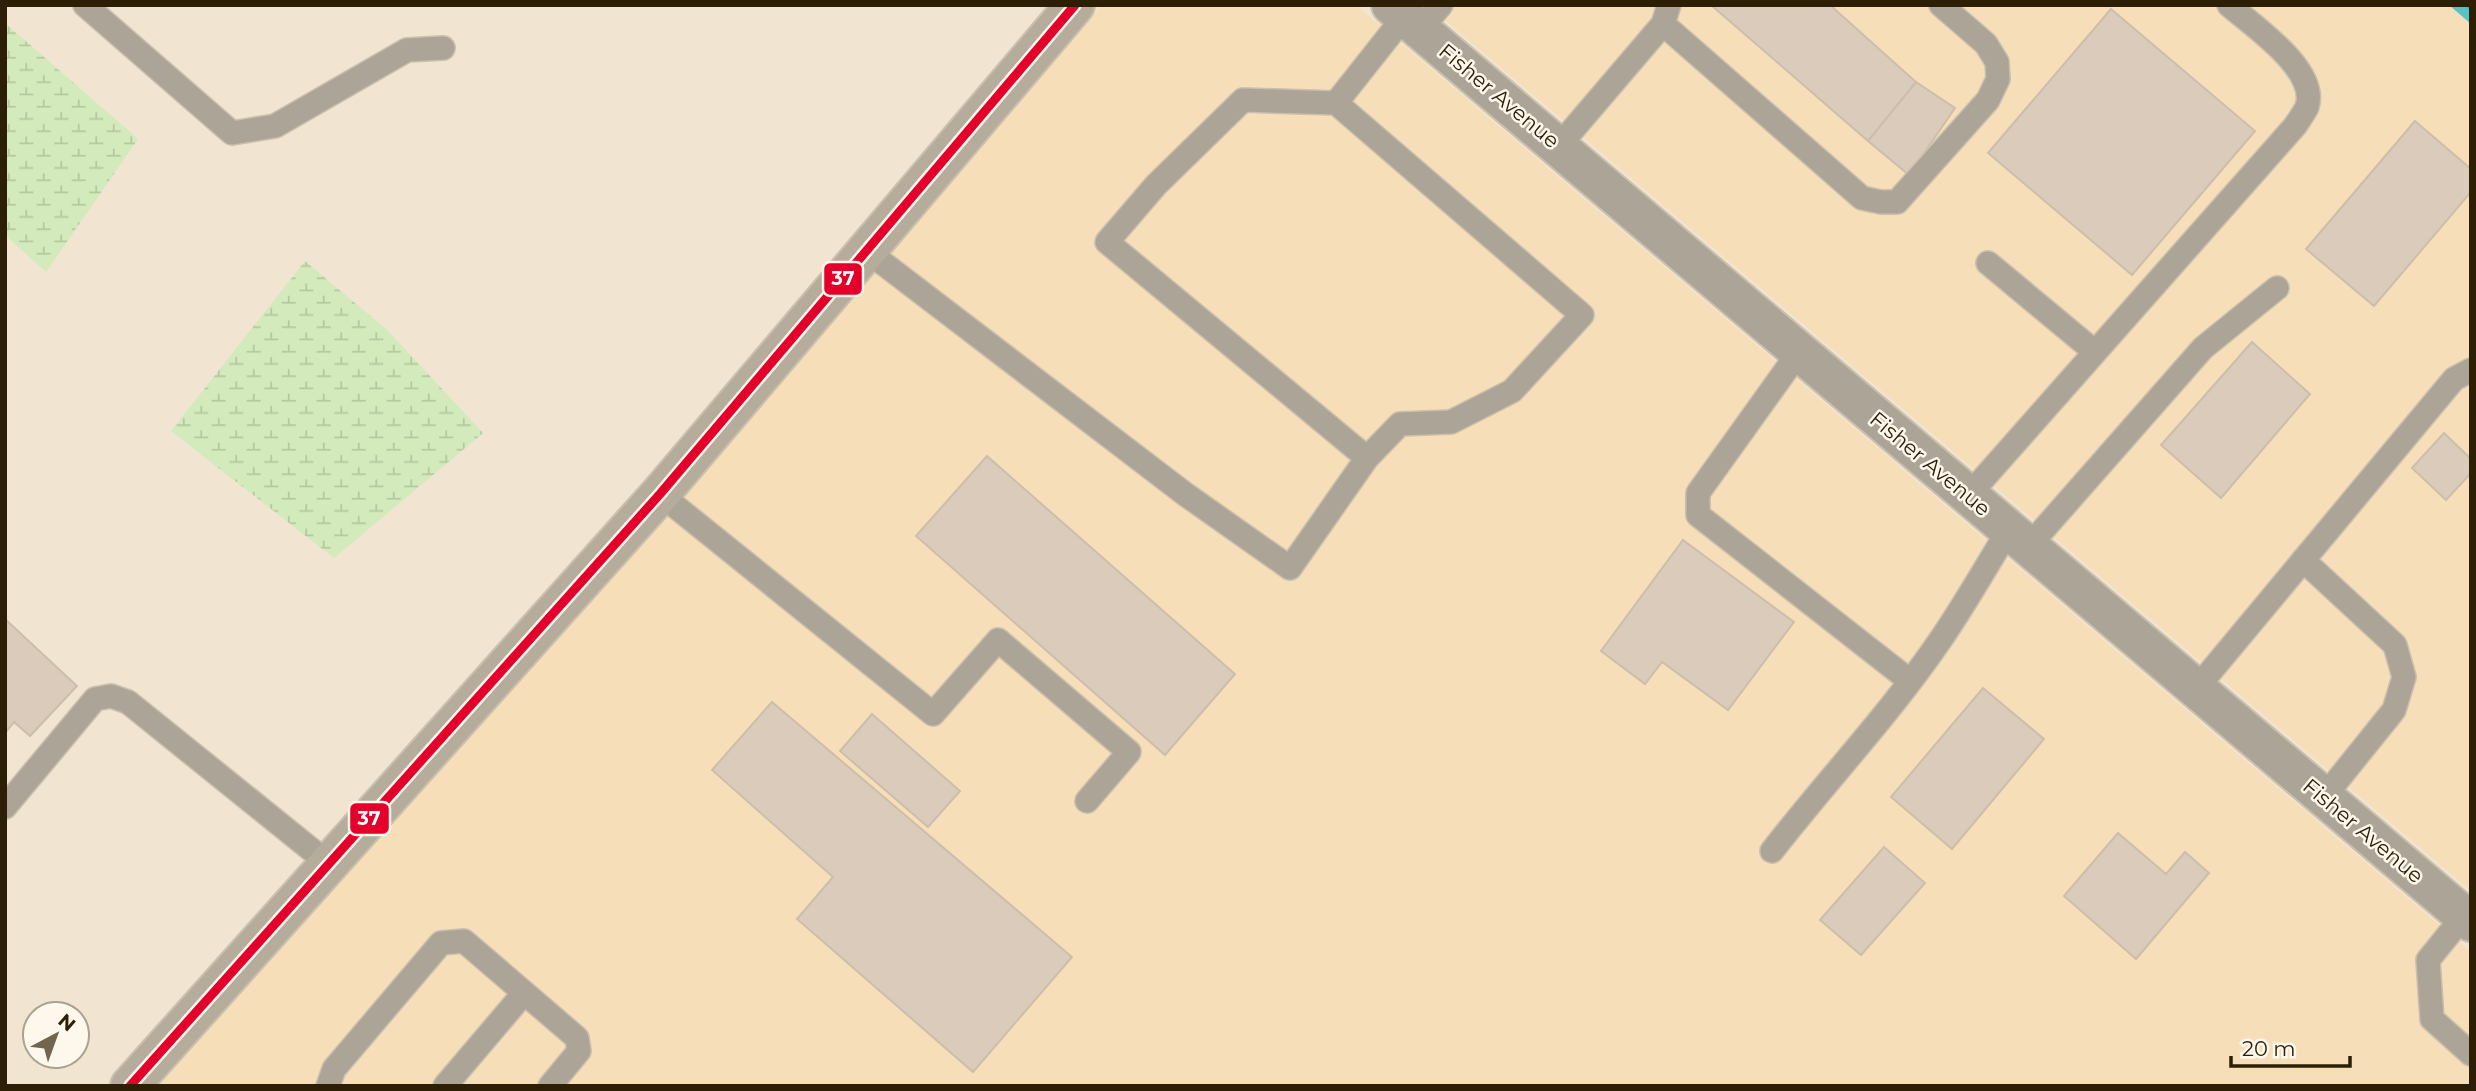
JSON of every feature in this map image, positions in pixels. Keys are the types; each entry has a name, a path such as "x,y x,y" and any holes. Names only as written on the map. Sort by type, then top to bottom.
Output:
{"street":[{"path":"130,1086 660,494 1075,5"},
{"name":"Fisher Avenue","path":"1414,14 1558,147 2323,797 2468,915"}],"lane":[{"path":"85,5 232,133 275,125 407,50 443,48"},
{"path":"1558,147 1666,15 1862,198 1897,202 1988,100 1998,79 1997,62 1986,44 1941,5"},
{"path":"1968,496 2295,126 2307,105 2306,80 2289,58 2229,5"},
{"path":"1336,103 1414,14"},
{"path":"867,251 1185,494 1290,568 1367,458 1400,424 1451,422 1512,391 1582,315 1336,103 1243,100 1156,185 1107,242 1367,458"},
{"path":"1988,263 2095,352"},
{"path":"1772,851 1910,681 2018,539 2203,348 2277,288"},
{"path":"1799,352 1698,493 1698,515 1910,681"},
{"path":"2196,689 2454,379 2471,370"},
{"path":"660,494 933,714 998,640 1129,752 1087,801"},
{"path":"2304,560 2395,645 2404,677 2394,710 2323,797"},
{"path":"5,807 95,699 111,696 128,702 329,864"},
{"path":"2468,915 2428,960 2432,1019 2471,1054"},
{"path":"328,1086 334,1069 441,943 464,942 578,1038 579,1051 550,1086"},
{"path":"445,1086 524,993"}],"shaded area":[{"path":"1102,5 1356,5 2471,952 2471,1086 158,1086 675,507"},
{"path":"1427,5 2449,5 2471,24 2471,891"}],"green space":[{"path":"5,23 138,139 46,272 5,235"},
{"path":"305,261 387,330 483,433 334,558 171,431"}],"water":[{"path":"2449,5 2471,5 2471,24"}],"building":[{"path":"1711,5 1830,5 1916,82 1868,141"},
{"path":"2111,9 2255,131 2132,275 1988,153"},
{"path":"1916,82 1955,108 1909,175 1868,141"},
{"path":"2415,121 2471,169 2471,192 2374,306 2306,249"},
{"path":"2252,342 2310,394 2221,498 2161,445"},
{"path":"2444,433 2471,459 2471,473 2446,500 2412,468"},
{"path":"987,456 1235,674 1165,755 916,536"},
{"path":"1683,540 1794,622 1728,710 1662,662 1645,684 1601,651"},
{"path":"5,619 77,686 30,736 14,722 5,733"},
{"path":"1983,688 2044,739 1952,849 1891,797"},
{"path":"772,702 1072,957 973,1072 797,919 833,877 712,770"},
{"path":"872,714 960,791 928,827 840,751"},
{"path":"2118,833 2166,874 2185,852 2209,873 2136,959 2064,896"},
{"path":"1884,847 1925,883 1861,955 1820,920"}],"transit line":[{"name":"37","path":"130,1086 660,494 1075,5"}]}
